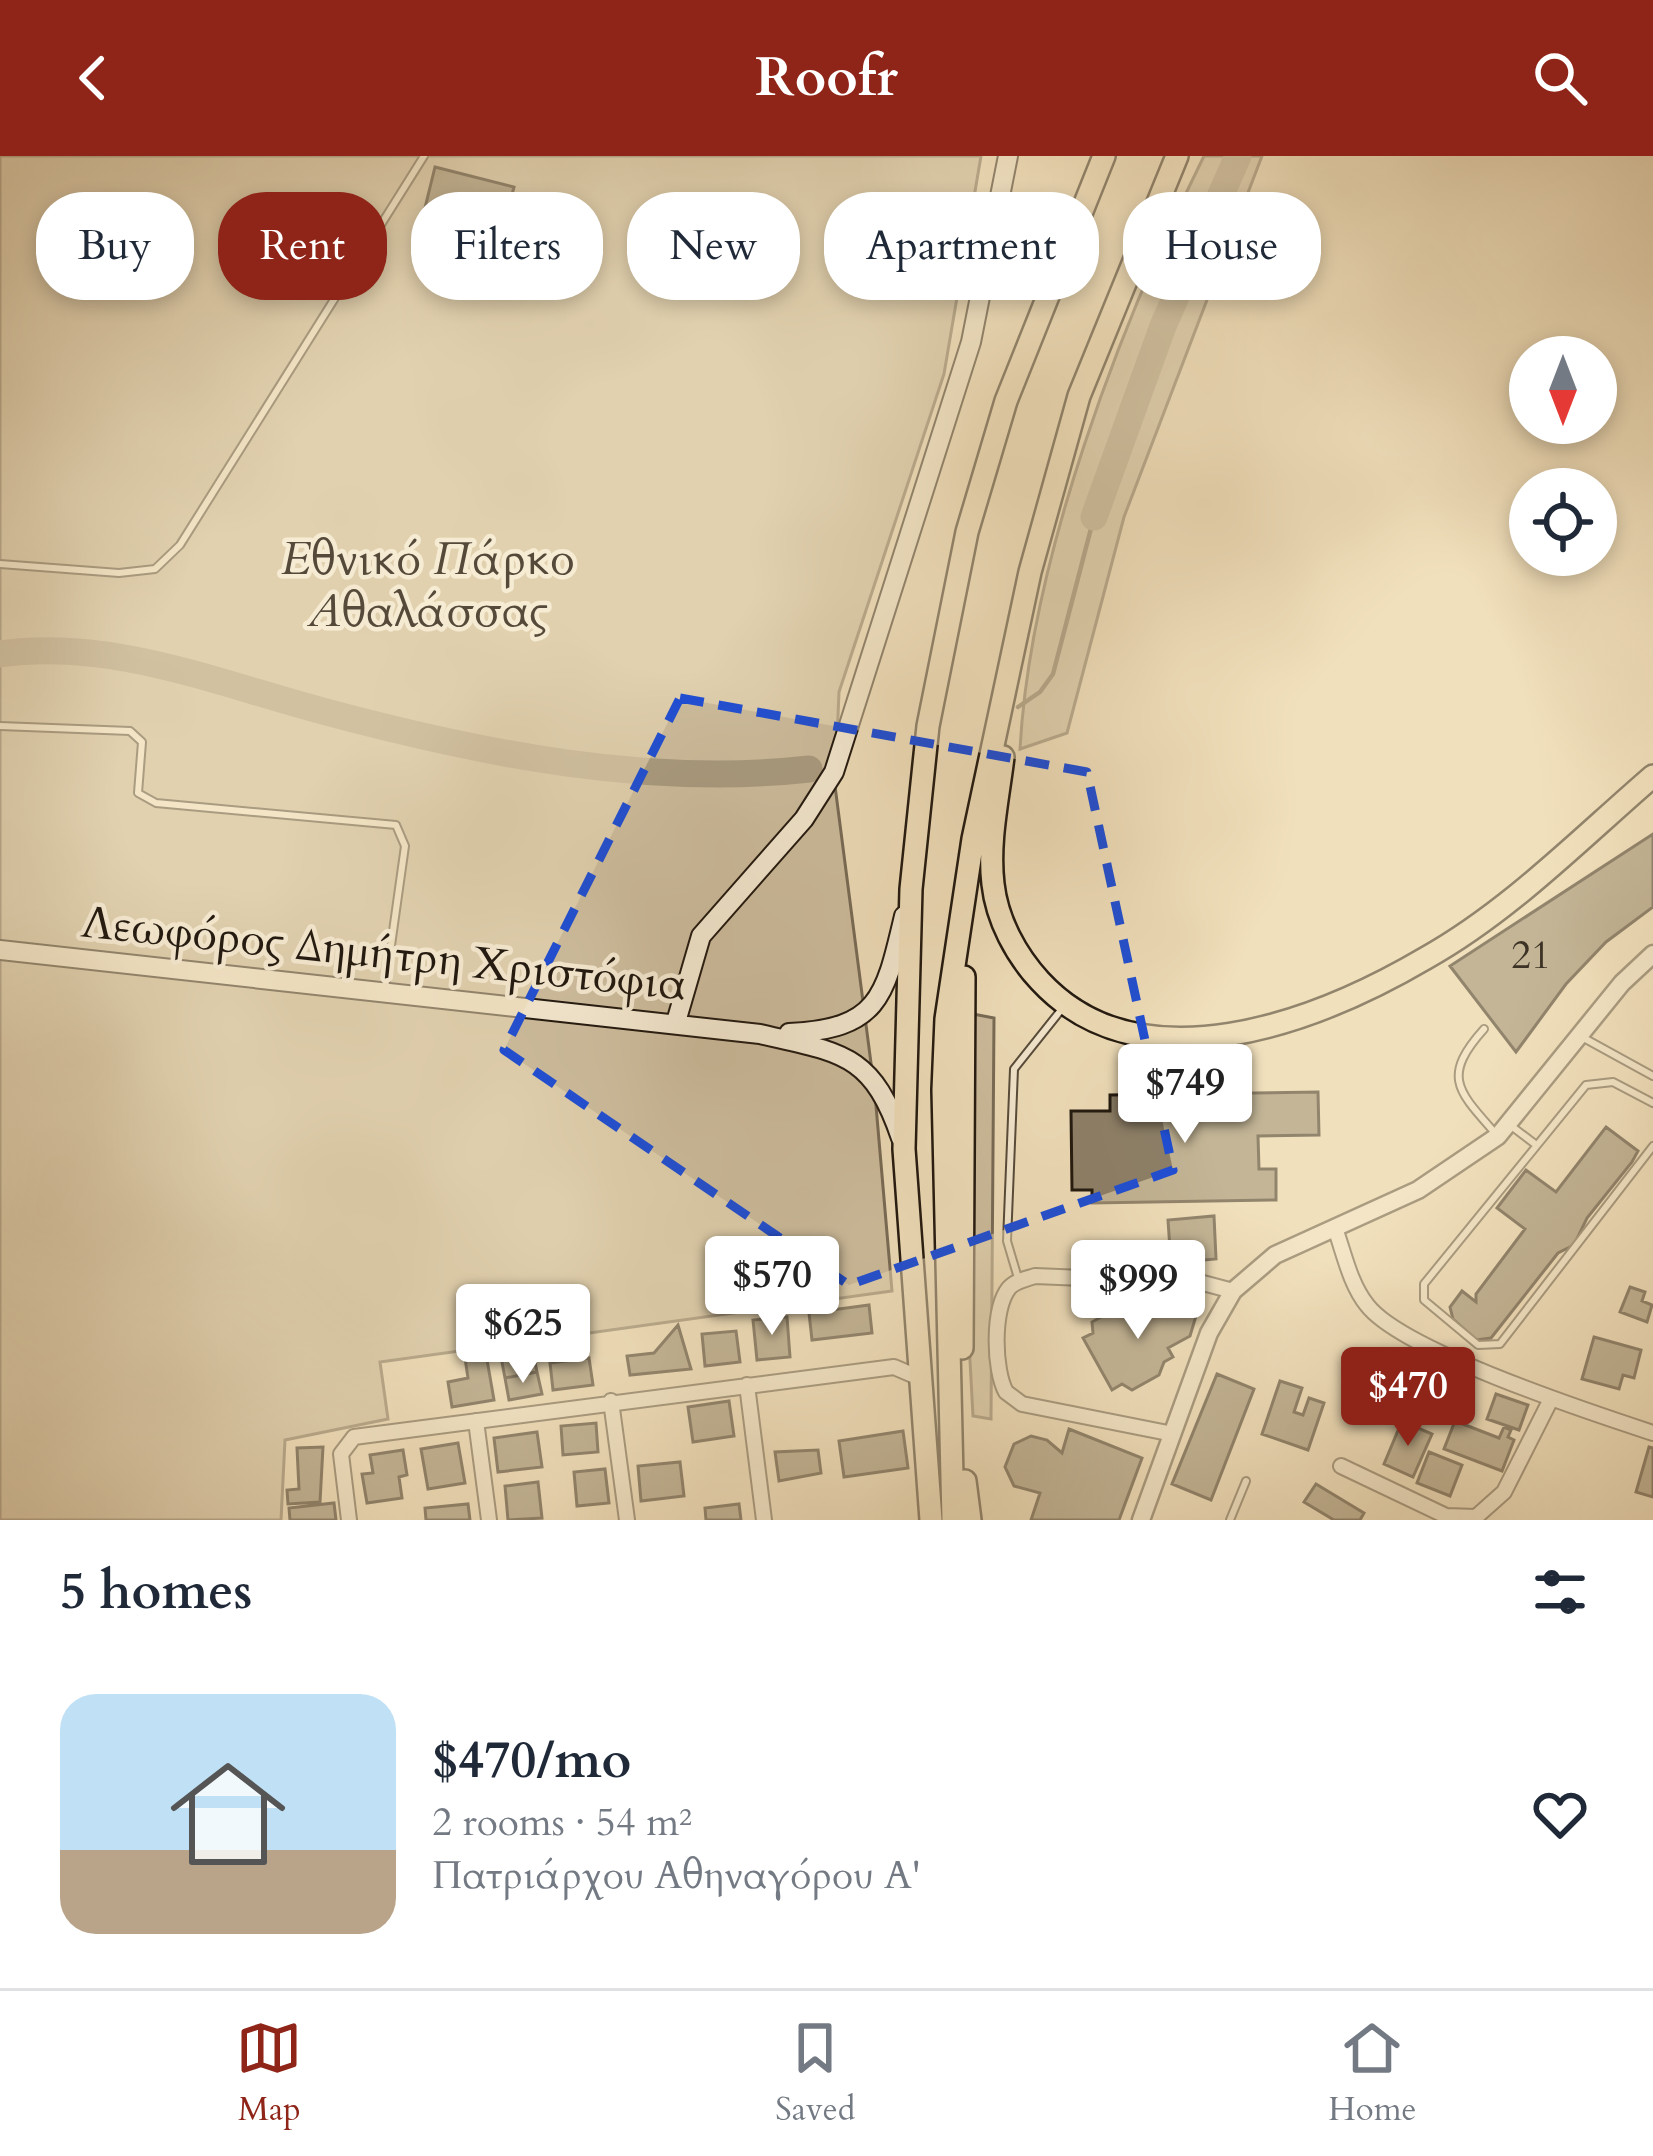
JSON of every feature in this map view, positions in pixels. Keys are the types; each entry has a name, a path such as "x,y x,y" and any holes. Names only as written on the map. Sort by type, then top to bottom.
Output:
{"highway":[{"path":"931,1520 904,1149 911,889 928,726 967,532 1013,380 1104,156"},
{"path":"953,1520 943,1090 964,898 1030,572 1079,396 1178,156"},
{"path":"1030,572 994,826 993,887 1020,955 1066,1005 1125,1035 1178,1042 1251,1028 1358,992 1427,958 1509,900 1653,776"},
{"path":"964,898 962,1433 970,1520"}],"main road":[{"path":"995,192 998,156"},
{"path":"1000,192 1008,156"},
{"path":"676,1022 688,972 712,920 805,820 834,772 964,364 977,300"},
{"name":"Λεωφόρος Δημήτρη Χριστόφια","path":"760,1034 838,1029 870,1011 886,983 911,889"},
{"name":"Λεωφόρος Δημήτρη Χριστόφια","path":"0,950 760,1034 826,1049 861,1065 888,1100 904,1149"},
{"path":"688,972 697,1014 715,1028"}],"street":[{"path":"1142,1520 1209,1333 1233,1291 1275,1255 1418,1190 1504,1131 1653,954"},
{"path":"1335,1228 1356,1288 1378,1317 1551,1399 1653,1433"},
{"path":"1173,1434 1022,1404 1006,1392 999,1367 1001,1303 1019,1281 1035,1276 1203,1283 1233,1291"},
{"path":"349,1520 341,1454 354,1437 893,1366 922,1379"},
{"path":"747,1385 764,1520"},
{"path":"1341,1466 1456,1519 1486,1510 1504,1492 1551,1399"},
{"path":"611,1401 627,1520"},
{"path":"476,1421 489,1520"}],"lane":[{"path":"0,564 119,573 154,569 180,545 424,156"},
{"path":"0,726 130,731 142,742 138,793 145,801 396,825 405,846 385,991"},
{"path":"1019,1281 1006,1241 1014,1069 1066,1005"},
{"path":"1484,1029 1458,1063 1461,1095 1504,1131 1535,1144"},
{"path":"1582,1037 1653,1076"},
{"path":"1653,1103 1613,1082 1594,1082 1535,1144 1424,1284 1424,1300 1478,1345 1503,1340 1653,1146"},
{"path":"1230,1520 1246,1481"},
{"path":"1414,1520 1421,1504"}],"highlighted area":[{"path":"680,698 1087,772 1173,1170 849,1285 504,1050"}],"green space":[{"name":"Εθνικό Πάρκο Αθαλάσσας","path":"0,156 981,156 975,192 824,192 824,300 957,300 944,374 839,692 835,786 875,1094 892,1291 380,1362 388,1419 285,1440 281,1520 0,1520"},
{"path":"1204,156 1262,156 1248,192 1187,192"},
{"path":"1138,300 1207,300 1124,517 1067,733 1020,749 1041,601 1060,523"},
{"path":"973,1014 994,1018 991,1419 973,1416 966,1286"}],"building":[{"path":"435,167 514,187 513,192 429,192"},
{"path":"1653,834 1653,907 1606,942 1566,984 1516,1052 1450,966"},
{"path":"1318,1092 1319,1135 1258,1136 1259,1169 1276,1169 1276,1200 1092,1203 1092,1190 1072,1190 1071,1111 1110,1111 1110,1095"},
{"path":"1606,1127 1638,1151 1632,1162 1587,1218 1574,1245 1558,1253 1491,1338 1476,1340 1453,1319 1450,1307 1462,1291 1476,1302 1476,1294 1525,1229 1497,1208 1526,1170 1556,1192"},
{"path":"1214,1216 1216,1259 1171,1263 1168,1220"},
{"path":"1630,1287 1645,1292 1642,1301 1652,1305 1647,1322 1620,1312"},
{"path":"1181,1300 1196,1316 1190,1336 1168,1348 1173,1357 1164,1362 1159,1375 1132,1390 1122,1384 1112,1390 1083,1338 1093,1333 1092,1322 1119,1307 1121,1311 1132,1305 1135,1311 1146,1305 1150,1312"},
{"path":"869,1305 872,1333 812,1340 809,1313"},
{"path":"787,1317 790,1357 757,1360 753,1320"},
{"path":"678,1325 691,1369 630,1375 627,1356 654,1353"},
{"path":"736,1331 740,1362 705,1366 702,1334"},
{"path":"1594,1337 1641,1350 1634,1378 1623,1375 1619,1389 1582,1379"},
{"path":"532,1346 537,1372 505,1378 500,1352"},
{"path":"486,1354 494,1400 452,1407 448,1382 468,1378 465,1358"},
{"path":"589,1358 593,1385 553,1390 550,1363"},
{"path":"537,1372 542,1394 509,1400 505,1378"},
{"path":"1217,1374 1254,1389 1211,1500 1172,1484"},
{"path":"1280,1381 1302,1388 1294,1412 1303,1415 1309,1398 1324,1403 1308,1450 1262,1434"},
{"path":"1496,1394 1528,1405 1519,1430 1487,1419"},
{"path":"729,1401 734,1436 693,1442 688,1407"},
{"path":"1402,1421 1432,1434 1413,1477 1384,1464"},
{"path":"1455,1421 1499,1438 1504,1427 1511,1430 1508,1437 1514,1440 1502,1471 1444,1449"},
{"path":"596,1423 598,1452 563,1455 561,1426"},
{"path":"1069,1429 1142,1458 1119,1520 1031,1520 1040,1493 1014,1486 1005,1467 1014,1444 1031,1436 1047,1440 1062,1453"},
{"path":"903,1431 908,1468 844,1477 839,1441"},
{"path":"537,1432 542,1467 498,1472 494,1438"},
{"path":"458,1443 465,1483 428,1489 421,1449"},
{"path":"323,1447 320,1502 288,1504 287,1490 299,1489 297,1448"},
{"path":"1649,1447 1653,1448 1653,1497 1636,1492"},
{"path":"403,1450 407,1475 399,1477 402,1498 367,1503 362,1474 373,1473 370,1455"},
{"path":"818,1450 821,1473 779,1481 775,1452"},
{"path":"1429,1452 1462,1465 1450,1496 1417,1483"},
{"path":"680,1462 684,1496 641,1501 638,1466"},
{"path":"605,1469 609,1503 577,1506 574,1472"},
{"path":"538,1482 542,1518 508,1520 505,1486"},
{"path":"1316,1484 1364,1513 1360,1520 1334,1520 1304,1502"},
{"path":"334,1503 336,1520 290,1520 289,1508"},
{"path":"468,1504 470,1520 426,1520 425,1508"},
{"path":"739,1504 741,1520 706,1520 705,1508"}],"waterway":[{"path":"1094,517 1163,326 1238,156"},
{"path":"1018,707 1040,692 1053,674 1094,517"},
{"path":"0,654 42,651 126,658 388,728 568,763 689,774 809,769"}]}
